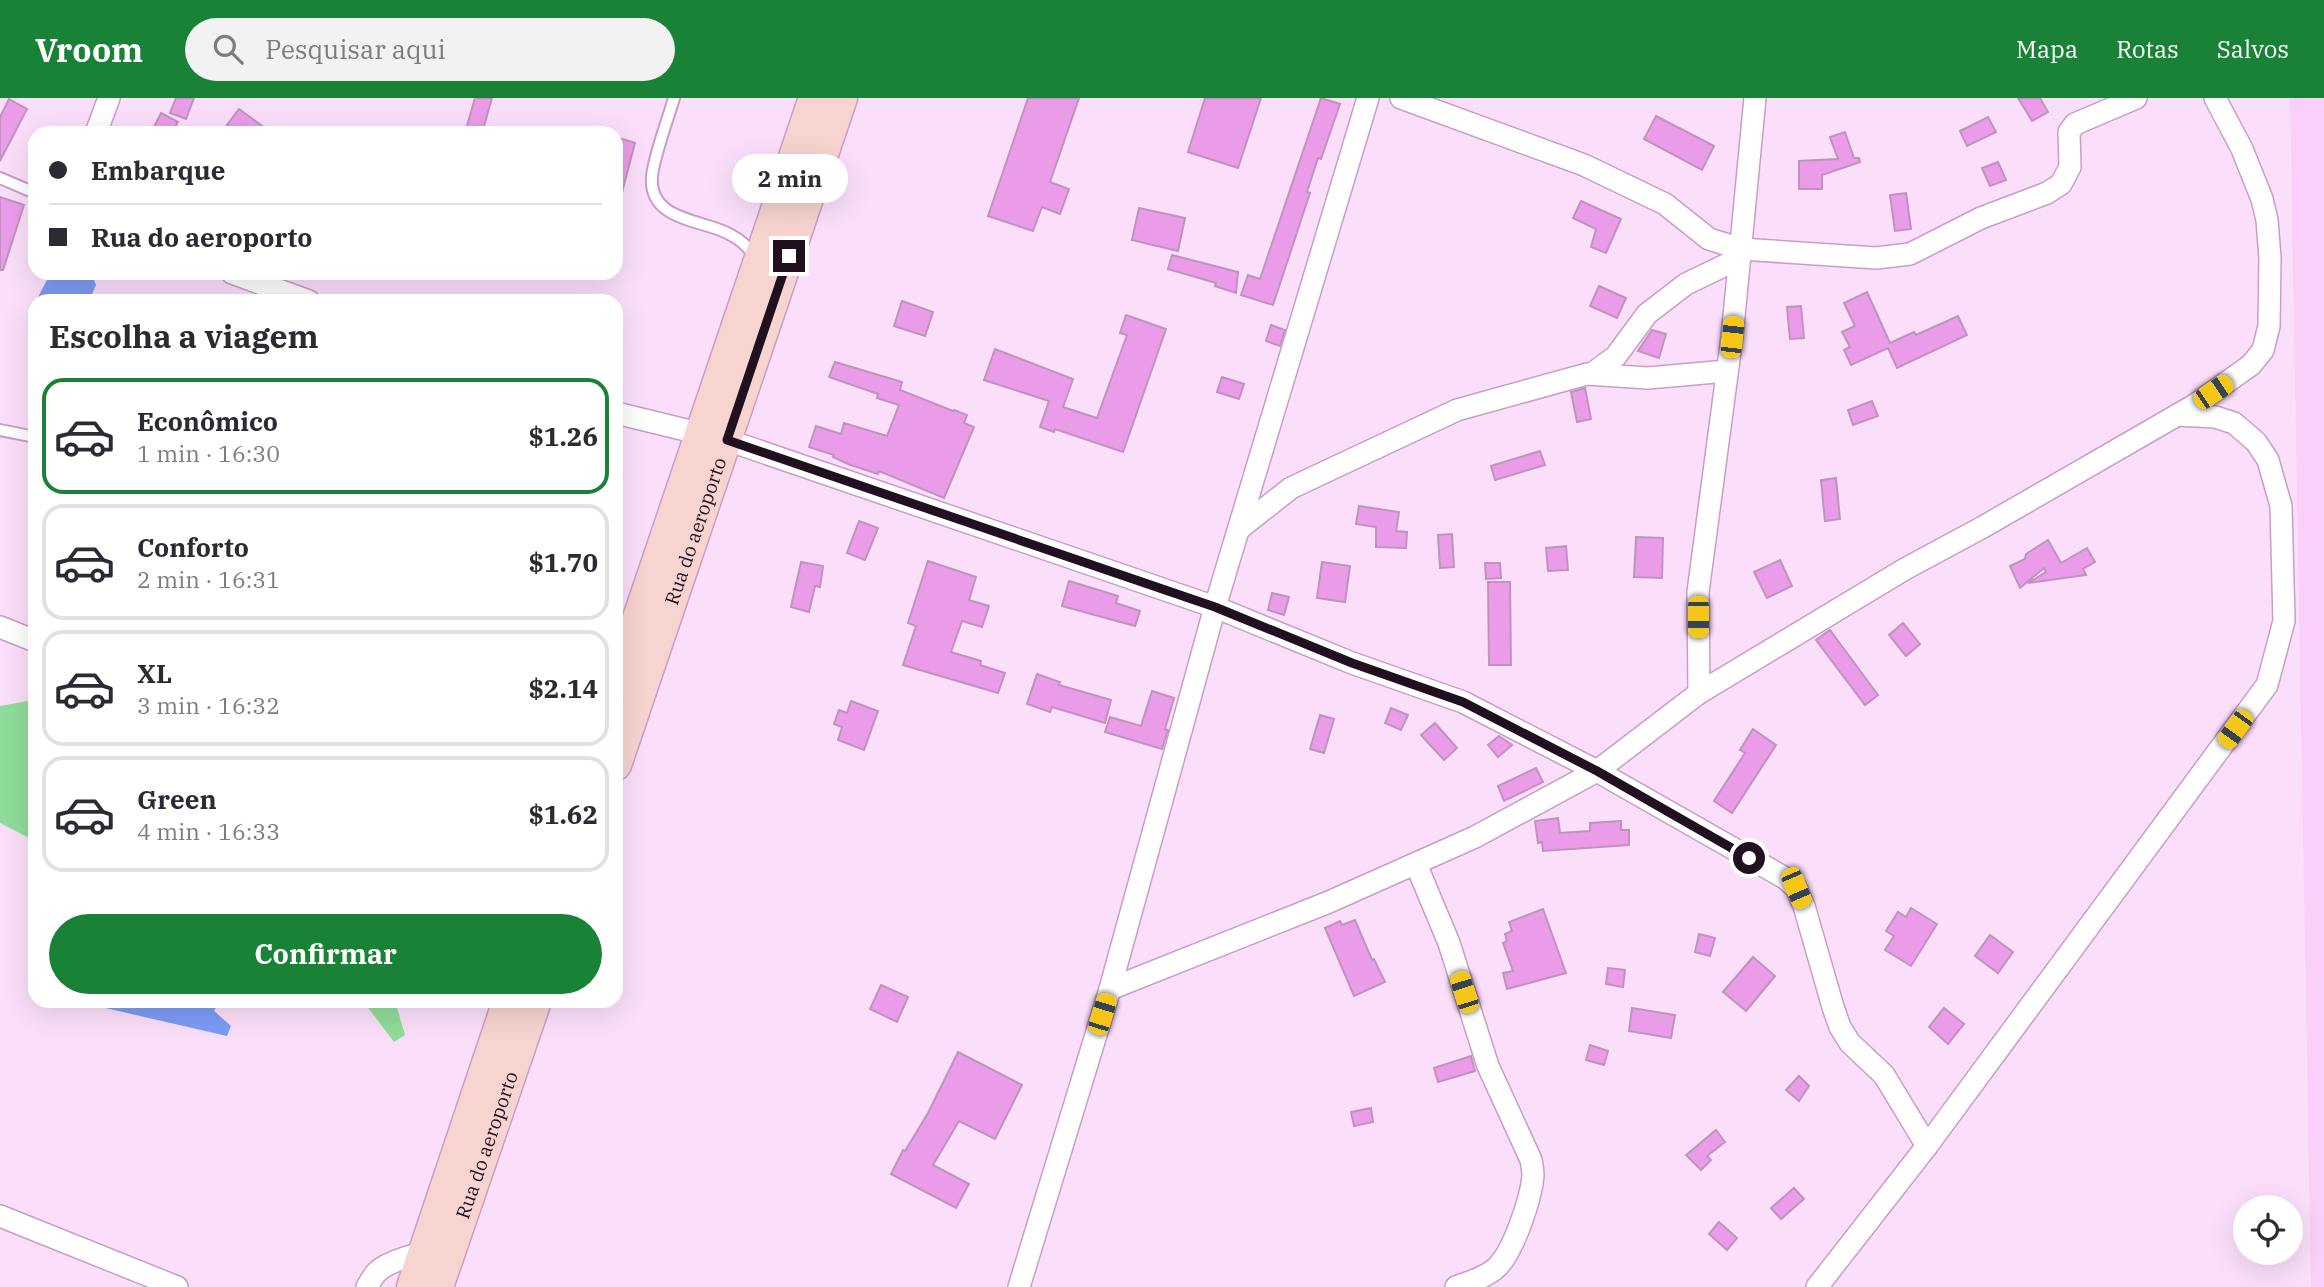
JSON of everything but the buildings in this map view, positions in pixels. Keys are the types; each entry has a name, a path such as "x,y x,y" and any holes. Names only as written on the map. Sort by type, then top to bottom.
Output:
{"main road":[{"name":"Rua do aeroporto","path":"623,741 713,438 758,262 814,98"},
{"name":"Rua do aeroporto","path":"623,654 631,621 713,438 842,98"},
{"name":"Rua do aeroporto","path":"438,1287 436,1255 507,1008"},
{"name":"Rua do aeroporto","path":"411,1287 436,1255 533,1008"}],"street":[{"path":"99,126 109,98"},
{"path":"1019,1287 1110,989 1215,607 1368,98"},
{"path":"1401,98 1584,165 1665,204 1709,239 1740,254 1876,258 1910,254 1981,218 2047,193 2061,184 2070,167 2069,132 2075,124 2136,98"},
{"path":"1699,693 1698,592 1727,370 1755,98"},
{"path":"1110,989 1329,902 1416,864 1475,837 1597,771 1699,693 1905,569 2177,415 2251,365 2263,350 2269,327 2270,258 2264,209 2242,149 2215,98"},
{"path":"1592,374 1616,356 1647,314 1686,284 1740,254"},
{"path":"251,280 290,294"},
{"path":"1239,529 1291,488 1457,410 1592,374 1648,378 1727,370"},
{"path":"1817,1287 1927,1146 2267,685 2284,621 2281,506 2269,460 2256,442 2234,422 2215,417 2177,415"},
{"path":"623,416 713,438 1215,607 1352,663 1463,702 1597,771 1785,878 1796,888 1804,906 1840,1027 1850,1043 1884,1075 1927,1146"},
{"path":"0,627 28,638"},
{"path":"1416,864 1449,943 1488,1066 1531,1160 1533,1176 1524,1209 1506,1255 1496,1268 1479,1279 1456,1287"},
{"path":"0,1216 177,1287"},
{"path":"367,1287 385,1267 436,1255"}],"lane":[{"path":"674,98 652,177 656,195 666,211 730,234 750,250 758,262"},
{"path":"0,178 28,190"},
{"path":"0,430 28,436"}],"shaded area":[{"path":"2290,98 2324,98 2324,1287 2311,1287"}],"green space":[{"path":"28,701 28,837 0,823 0,706"},
{"path":"368,1008 397,1008 405,1035 394,1042"}],"water":[{"path":"47,280 94,280 96,285 92,294 40,294"},
{"path":"105,1008 216,1008 214,1011 231,1026 227,1036"}],"route":[{"path":"789,256 727,440 1215,607 1352,663 1463,702 1597,771 1749,858"}]}
